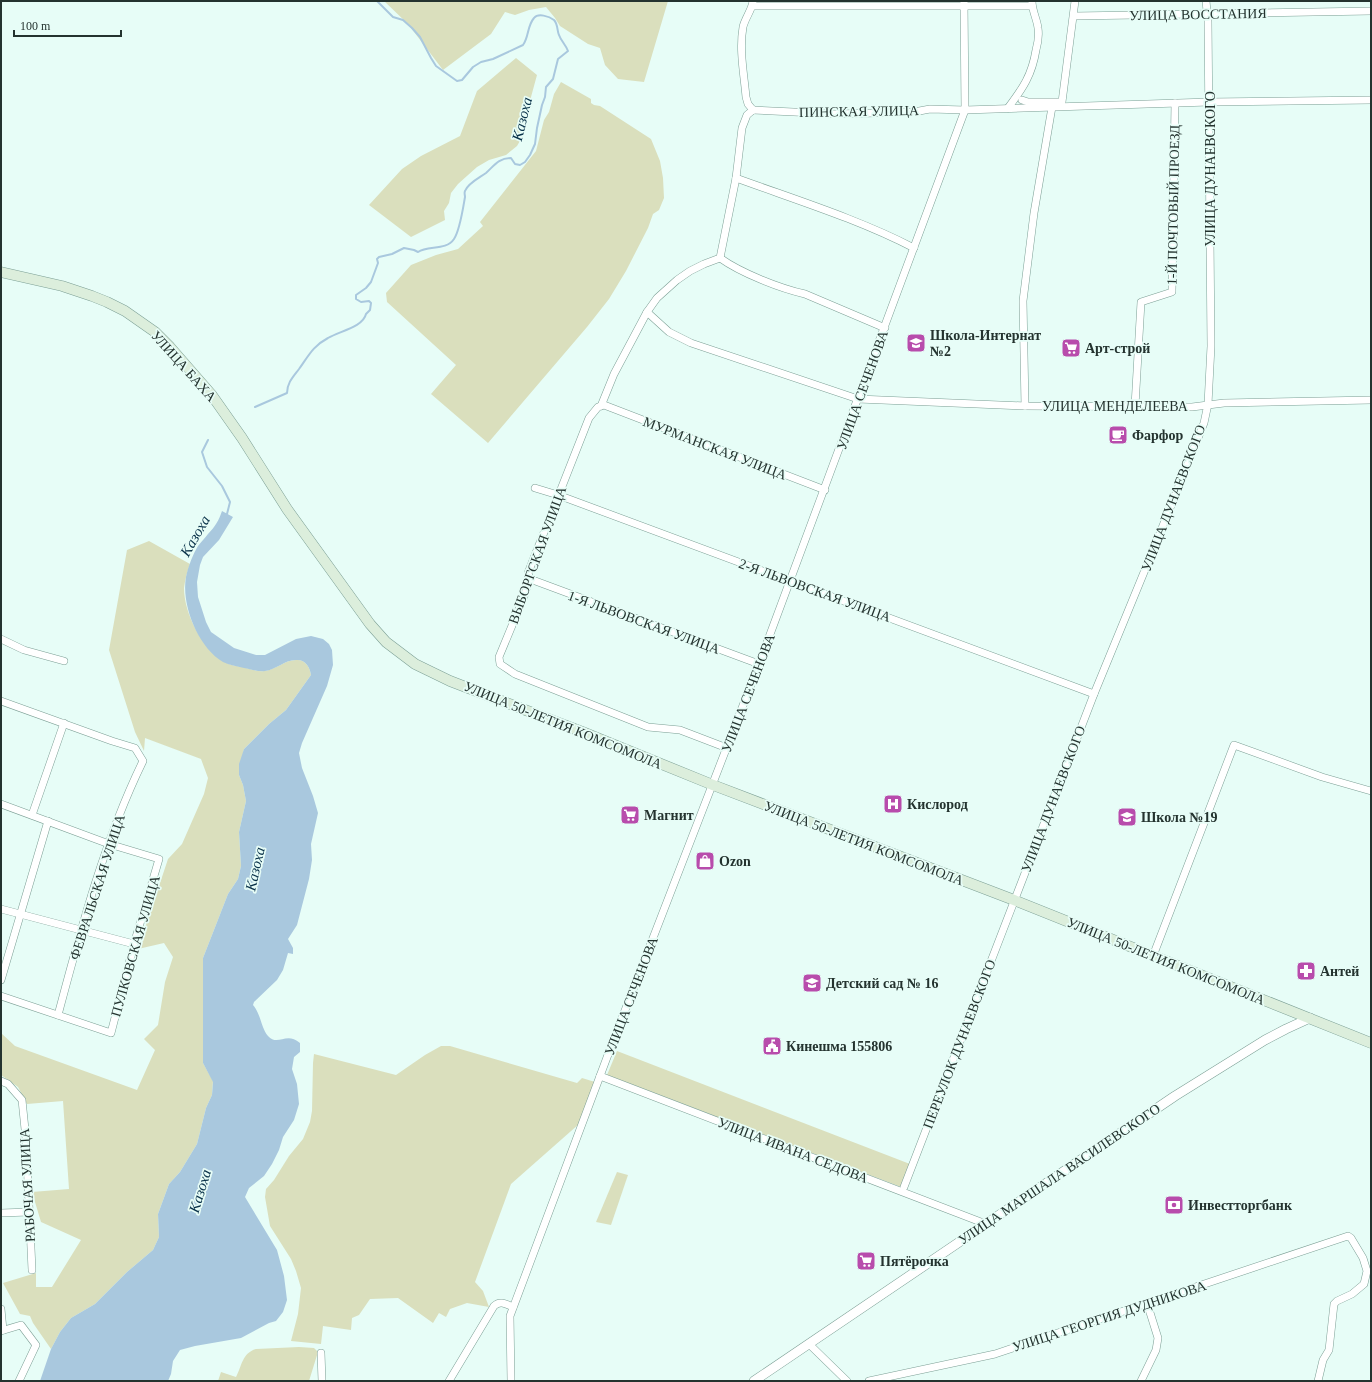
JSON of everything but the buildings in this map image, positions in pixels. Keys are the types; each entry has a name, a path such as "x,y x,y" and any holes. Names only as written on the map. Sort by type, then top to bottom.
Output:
{"main road":[{"name":"УЛИЦА БАХА","path":"1,272 62,286 92,296 107,302 140,321 155,332 211,394 235,428 287,509 370,624"},
{"name":"УЛИЦА 50-ЛЕТИЯ КОМСОМОЛА","path":"370,624 386,642 396,650 415,664 431,672 713,785 1014,900 1371,1043"}],"street":[{"path":"1022,100 1028,102 1062,102 1076,1"},
{"name":"УЛИЦА ДУНАЕВСКОГО","path":"1014,900 1094,694 1204,423 1208,404 1211,346 1208,21 1206,1"},
{"name":"УЛИЦА СЕЧЕНОВА","path":"511,1381 510,1316 513,1307 825,490 965,110 964,3"},
{"path":"885,328 805,294 796,293 732,267 720,258 736,178 742,128 747,115 753,110 748,104 746,97 741,45 746,17 753,4 1032,4 1038,29 1038,42 1033,66 1025,85 1008,108"},
{"name":"УЛИЦА ВОССТАНИЯ","path":"1074,16 1371,11"},
{"name":"ПИНСКАЯ УЛИЦА","path":"753,110 836,114 914,112 930,109 965,110 1209,102 1371,100"},
{"name":"1-Й ПОЧТОВЫЙ ПРОЕЗД","path":"1135,406 1141,302 1172,292 1175,103"},
{"path":"1025,406 1023,301 1034,213 1052,107"},
{"path":"736,178 824,209 895,238 914,248"},
{"name":"ВЫБОРГСКАЯ УЛИЦА","path":"720,258 704,264 676,280 656,298 646,312 614,374 603,406 598,407 589,418 528,573 530,579 499,657 500,664 515,674 648,727 680,730 727,748"},
{"name":"УЛИЦА МЕНДЕЛЕЕВА","path":"646,312 668,332 691,343 858,399 1025,406 1192,407 1224,403 1371,400"},
{"name":"МУРМАНСКАЯ УЛИЦА","path":"603,406 825,490"},
{"name":"2-Я ЛЬВОВСКАЯ УЛИЦА","path":"534,488 558,495 1094,694"},
{"name":"1-Я ЛЬВОВСКАЯ УЛИЦА","path":"530,579 759,664"},
{"path":"1,639 24,650 64,661"},
{"path":"1,700 64,723 32,815"},
{"name":"ФЕВРАЛЬСКАЯ УЛИЦА","path":"58,1015 80,931 109,844 127,795 143,761 135,748 64,723"},
{"path":"1153,956 1234,745 1322,777 1371,791"},
{"path":"1,804 109,844"},
{"path":"1,980 48,821"},
{"name":"ПУЛКОВСКАЯ УЛИЦА","path":"58,1015 111,1033 134,944 159,859 109,844"},
{"name":"ПЕРЕУЛОК ДУНАЕВСКОГО","path":"904,1187 1014,900"},
{"path":"1,909 134,944"},
{"path":"1,996 58,1015"},
{"name":"УЛИЦА МАРШАЛА ВАСИЛЕВСКОГО","path":"754,1381 1208,1075 1265,1040 1310,1018"},
{"name":"УЛИЦА ИВАНА СЕДОВА","path":"600,1076 986,1224"},
{"name":"РАБОЧАЯ УЛИЦА","path":"3,1083 22,1100 26,1139 32,1270"},
{"path":"1,1213 29,1212"},
{"name":"УЛИЦА ГЕОРГИЯ ДУДНИКОВА","path":"869,1381 995,1354 1348,1236 1352,1238 1363,1258 1367,1271 1364,1284 1352,1294 1334,1304 1329,1350 1323,1360 1318,1381"},
{"path":"449,1381 494,1306 497,1303 502,1302 513,1307"},
{"path":"1141,1381 1156,1350 1158,1338 1147,1303"},
{"path":"1,1310 2,1330 21,1325 36,1345 19,1381"},
{"path":"809,1344 847,1381"},
{"path":"321,1353 322,1381"}],"green space":[{"path":"384,1 668,1 644,82 618,79 605,65 600,48 588,44 560,26 546,7 529,10 515,15 505,12 491,34 443,70 408,24"},
{"path":"516,58 537,75 522,130 524,134 517,146 506,155 489,160 477,167 458,184 451,193 449,203 444,211 445,220 411,237 369,205 402,169 421,156 460,136 477,91"},
{"path":"561,82 591,99 591,103 594,105 600,106 651,139 660,161 664,198 659,210 653,214 648,228 626,271 609,299 488,443 431,394 456,365 387,302 386,293 411,265 436,255 458,249 483,226 480,222 536,151 544,120 549,112 554,94"},
{"path":"149,541 190,564 184,588 187,608 201,639 215,655 223,661 233,665 259,671 272,669 292,660 299,660 304,662 310,669 311,675 286,710 269,724 244,749 239,775 243,785 246,801 239,832 241,866 238,879 228,894 203,958 203,1063 213,1081 212,1095 206,1108 197,1144 180,1172 169,1184 158,1214 159,1237 153,1250 127,1272 95,1304 71,1318 60,1332 51,1349 33,1323 30,1316 20,1314 3,1283 36,1273 36,1287 52,1287 81,1240 41,1222 32,1192 69,1189 63,1101 27,1104 18,1087 1,1075 1,1033 15,1046 137,1090 155,1050 144,1039 158,1025 165,982 173,957 164,943 138,949 168,859 182,844 204,794 208,778 201,759 145,738 144,751 135,732 109,650 127,550"},
{"path":"441,1046 450,1046 577,1083 582,1078 595,1082 579,1124 511,1184 475,1282 483,1291 489,1307 467,1303 450,1309 446,1317 439,1313 433,1323 398,1298 370,1299 359,1315 352,1318 351,1330 323,1326 321,1344 291,1341 298,1314 301,1288 291,1259 270,1226 265,1197 266,1189 303,1139 310,1122 312,1111 314,1054 396,1075"},
{"path":"617,1051 910,1164 901,1187 607,1075"},
{"path":"617,1172 628,1175 611,1225 596,1222"},
{"path":"299,1347 314,1348 318,1352 309,1381 218,1381 221,1372 236,1377 243,1360 251,1351 256,1349"}],"water":[{"path":"222,511 233,517 219,540 203,557 197,582 198,597 206,622 211,632 234,648 256,655 265,655 296,639 311,636 323,639 329,644 332,650 333,665 327,686 299,753 302,768 318,813 311,844 312,860 309,879 297,925 288,939 293,948 293,954 288,953 283,970 277,980 254,1002 253,1005 268,1036 275,1040 290,1038 300,1043 300,1052 294,1057 292,1069 297,1084 299,1104 294,1120 283,1137 279,1150 272,1164 264,1176 249,1188 245,1197 277,1250 284,1276 287,1300 283,1312 276,1321 269,1323 241,1338 180,1350 173,1361 171,1374 168,1381 40,1381 51,1349 60,1332 71,1318 95,1304 127,1272 153,1250 159,1237 158,1214 169,1184 180,1172 197,1144 206,1108 212,1095 213,1082 203,1063 203,958 228,894 238,879 241,866 239,832 246,801 243,785 239,775 239,764 244,749 269,724 286,710 311,675 310,669 306,664 299,660 292,660 273,669 262,671 228,664 214,655 199,636 193,624 186,600 186,577 189,565 196,549 215,526"}],"waterway":[{"name":"Казоха","path":"255,407 287,393 291,380 315,348 323,341 356,325 364,318 370,310 371,303 369,301 361,302 356,299 356,295 366,288 371,282 378,263 377,259 379,257 392,254 404,248 418,252 442,247 451,243 458,230 466,188 503,159 511,158 515,164 520,165 525,162 535,144 546,87 553,79 558,59 568,51 558,33 554,20 547,16 536,16 532,21 523,45 493,59 481,62 473,67 462,80 457,81 436,66 420,37 412,28 403,20 393,17 377,1"},
{"name":"Казоха","path":"208,440 202,452 207,467 222,486 230,502 227,514"}],"place":[{"name":"Школа-Интернат №2","path":"916,343"},
{"name":"Арт-строй","path":"1071,348"},
{"name":"Фарфор","path":"1118,435"},
{"name":"Кислород","path":"893,804"},
{"name":"Магнит","path":"630,815"},
{"name":"Школа №19","path":"1127,817"},
{"name":"Ozon","path":"705,861"},
{"name":"Антей","path":"1306,971"},
{"name":"Детский сад № 16","path":"812,983"},
{"name":"Кинешма 155806","path":"772,1046"},
{"name":"Инвестторгбанк","path":"1174,1205"},
{"name":"Пятёрочка","path":"866,1261"}]}
